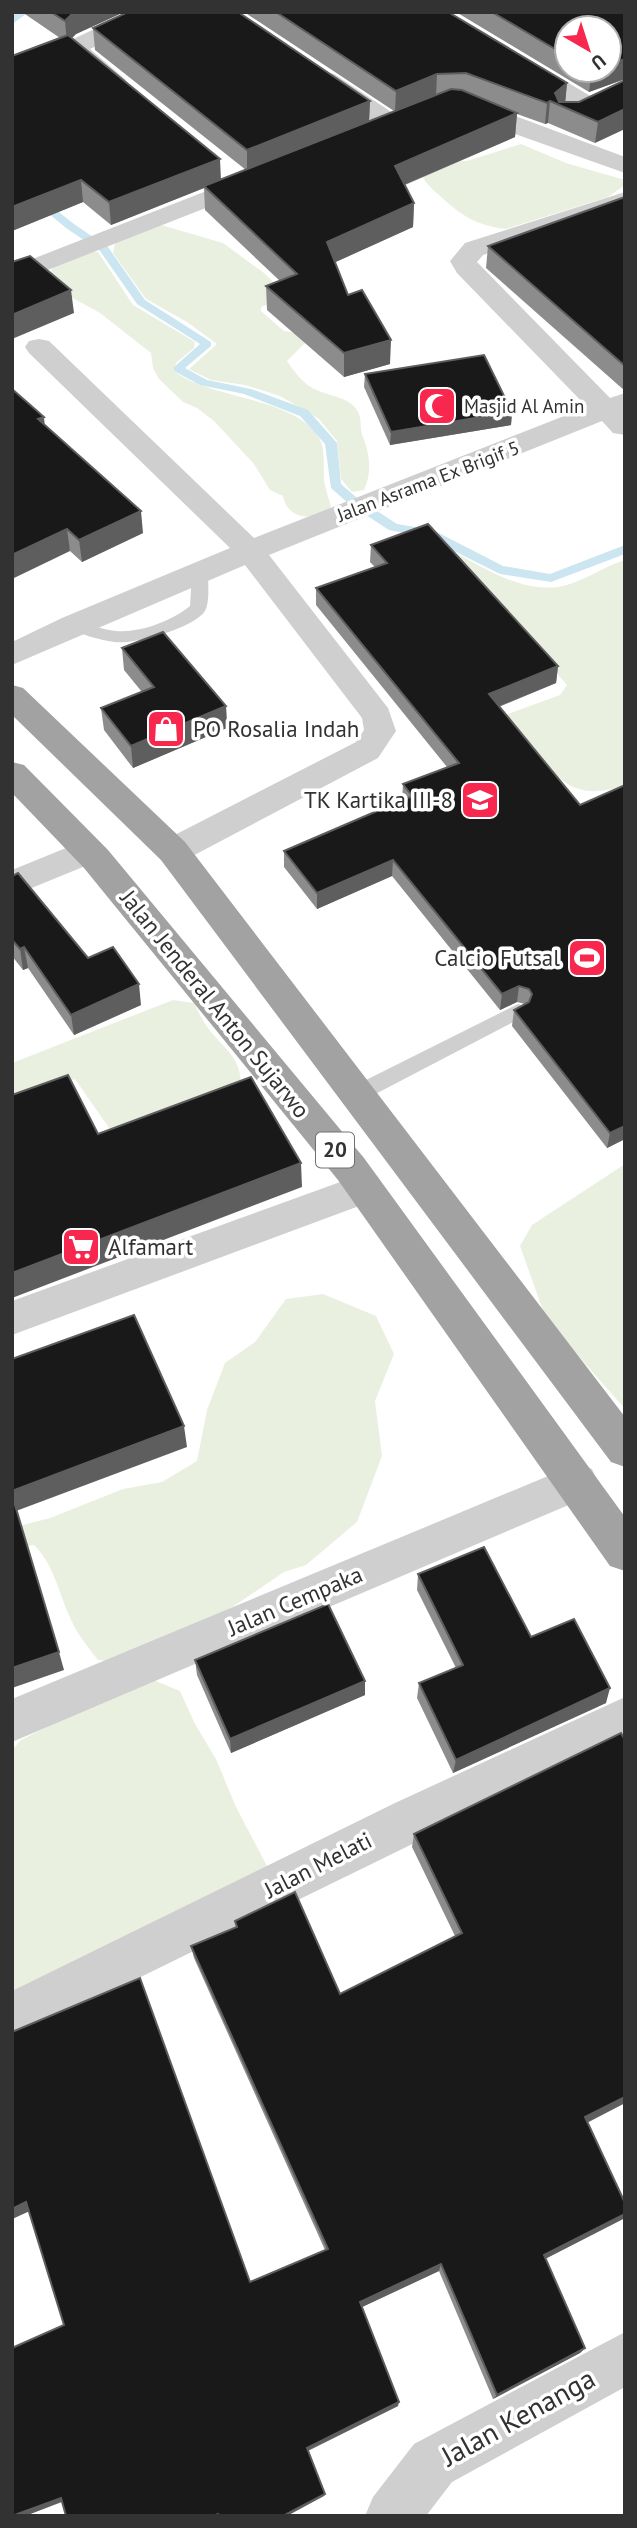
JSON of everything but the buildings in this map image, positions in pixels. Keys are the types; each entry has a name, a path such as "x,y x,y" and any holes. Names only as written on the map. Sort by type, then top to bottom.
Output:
{"highway":[{"name":"20","path":"12,696 173,851 625,1449"},
{"name":"Jalan Jenderal Anton Sujarwo","path":"12,773 88,851 365,1188 625,1552"}],"street":[{"path":"130,93 78,48 85,41 150,12"},
{"path":"432,12 597,101 534,133"},
{"path":"302,65 404,120 368,134"},
{"path":"446,103 465,104 534,133 625,166"},
{"path":"223,168 244,184"},
{"path":"12,276 281,169"},
{"name":"Jalan Asrama Ex Brigif 5","path":"12,654 73,625 343,514 618,414 466,267 463,261 474,248 625,200"},
{"path":"39,347 250,551 377,716 380,732 367,750 173,851"},
{"path":"12,884 88,851"},
{"path":"12,1318 365,1188"},
{"name":"Jalan Cempaka","path":"12,1721 577,1482"},
{"name":"Jalan Melati","path":"12,2016 411,1819 625,1717"},
{"name":"Jalan Kenanga","path":"392,2516 433,2463 625,2358"}],"lane":[{"path":"357,1094 518,1010"}],"green space":[{"path":"521,144 566,163 625,180 625,185 608,197 506,229 477,222 461,213 430,187 421,172 431,162 467,161"},
{"path":"161,225 223,243 264,273 288,296 261,307 261,311 284,331 302,334 305,343 287,361 301,379 314,389 350,403 357,410 369,464 364,490 352,492 341,479 337,441 319,419 280,396 245,385 211,380 189,369 217,344 187,322 146,299 113,253 115,243"},
{"path":"89,251 98,252 133,305 195,342 194,348 176,363 174,371 209,388 272,406 307,424 321,442 325,483 331,507 325,512 310,516 302,516 290,510 283,496 270,490 254,464 214,421 197,408 183,402 159,379 153,368 151,353 100,313 69,296 50,280 50,273 57,264"},
{"path":"446,548 499,576 543,587 567,585 625,560 625,786 608,790 582,790 571,786 552,771 533,746 509,747 494,719 560,695 567,685"},
{"path":"173,1000 194,1003 207,1026 236,1062 241,1086 114,1135 75,1079 12,1105 12,1063"},
{"path":"625,1164 625,1409 546,1319 520,1246 532,1225"},
{"path":"323,1294 376,1316 394,1354 375,1401 382,1456 357,1522 306,1565 284,1572 206,1625 122,1662 98,1660 74,1626 41,1552 34,1545 15,1548 19,1526 50,1518 123,1489 162,1482 197,1461 207,1410 225,1363 255,1342 286,1299"},
{"path":"146,1677 180,1691 267,1866 258,1881 12,2008 12,1750 21,1740"}],"waterway":[{"path":"12,21 24,12"},
{"path":"12,178 70,226 104,249 141,302 207,344 178,369 204,383 247,391 304,413 331,443 335,485 353,501 393,527 429,533 500,570 551,578 625,549"}],"place":[{"name":"Masjid Al Amin","path":"437,406"},
{"name":"PO Rosalia Indah","path":"166,729"},
{"name":"TK Kartika III-8","path":"480,800"},
{"name":"Calcio Futsal","path":"587,958"},
{"name":"Alfamart","path":"81,1247"}]}
